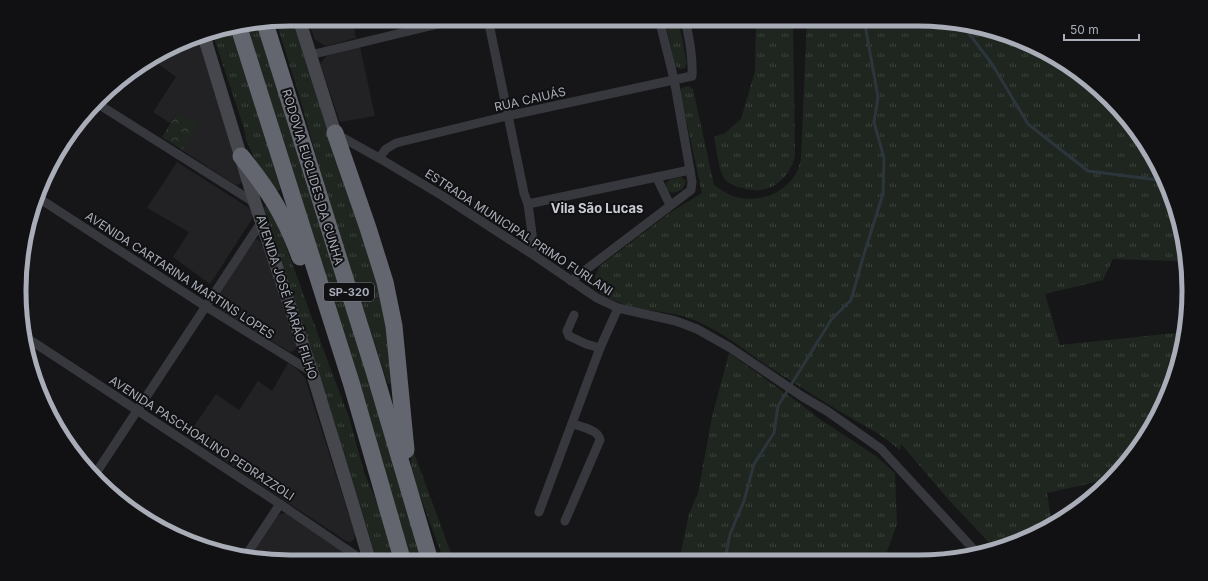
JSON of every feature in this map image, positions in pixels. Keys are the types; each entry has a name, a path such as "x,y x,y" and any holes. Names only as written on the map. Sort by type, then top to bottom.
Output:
{"highway":[{"name":"RODOVIA EUCLIDES DA CUNHA","path":"265,27 371,364 428,555"},
{"name":"RODOVIA EUCLIDES DA CUNHA","path":"240,31 343,358 401,555"},
{"path":"335,133 385,282 394,326 404,435 413,502"},
{"path":"241,156 262,182 280,211 343,358"}],"main road":[{"path":"301,26 335,133"},
{"name":"AVENIDA JOSÉ MARÃO FILHO","path":"203,41 255,203 312,372 368,555"}],"street":[{"path":"310,56 431,26"},
{"path":"489,26 507,116 524,193 528,204 535,256"},
{"path":"571,281 691,190 692,182 674,79 661,26"},
{"path":"686,26 690,43"},
{"path":"690,43 691,26"},
{"name":"RUA CAIUÁS","path":"379,158 386,149 396,143 507,116 692,76 690,43"},
{"path":"101,106 255,203"},
{"name":"ESTRADA MUNICIPAL PRIMO FURLANI","path":"335,133 441,195 597,298 618,308 676,321 697,329 729,347 803,397 827,411 881,449 973,549"},
{"path":"528,204 690,170"},
{"path":"657,178 670,205"},
{"name":"AVENIDA CARTARINA MARTINS LOPES","path":"42,200 204,306 312,372"},
{"path":"97,471 204,306 262,220"},
{"path":"540,512 600,348 618,308"},
{"path":"574,315 567,331 569,336 586,344 600,348"},
{"name":"AVENIDA PASCHOALINO PEDRAZZOLI","path":"31,340 137,409 355,555"},
{"path":"565,521 600,440 597,433 573,424"},
{"path":"249,552 280,504"}],"shaded area":[{"path":"310,26 353,26 356,38 326,46 315,40"},
{"path":"198,42 202,46 242,177 242,182 238,185 234,184 182,150 197,126 177,113 170,123 153,112 176,77 156,62"},
{"path":"360,47 375,116 340,122 320,64 328,54"},
{"path":"177,162 249,208 253,215 252,219 210,284 173,257 189,232 147,208"},
{"path":"257,239 263,247 297,344 294,351 290,352 219,310 216,305 216,299 252,241"},
{"path":"288,363 296,368 305,378 355,534 354,539 351,542 346,541 187,436 216,394 239,410 258,381 272,391"},
{"path":"286,513 348,555 290,555 253,553 277,515"}],"green space":[{"path":"295,26 382,284 394,380 389,384 331,209 302,105 278,27"},
{"path":"666,26 679,26 687,63 685,68 679,69 675,66"},
{"path":"756,26 793,26 794,161 788,172 781,180 771,187 759,190 738,187 725,180 720,168 714,137 725,133 741,119 755,71"},
{"path":"807,26 918,26 952,28 986,35 1019,46 1050,61 1079,81 1105,103 1127,129 1147,158 1162,189 1173,222 1181,266 1177,261 1113,259 1103,280 1045,294 1060,345 1179,333 1168,376 1147,423 1127,452 1105,478 1102,481 1047,493 1051,519 1019,535 991,545 948,499 901,444 900,450 878,434 770,368 712,328 679,315 633,307 603,295 597,290 595,276 600,266 671,212 702,193 680,92 682,88 688,86 693,89 714,185 730,195 753,199 775,193 785,187 793,179 798,169 801,157"},
{"path":"259,28 423,555 409,555 247,30"},
{"path":"231,33 281,187 279,191 273,190 267,185 246,140 244,128 214,37"},
{"path":"177,113 198,126 182,150 162,137"},
{"path":"681,177 686,181 681,190 672,193 667,190 666,183 671,179"},
{"path":"267,206 279,215 287,249 349,417 364,472 382,515 394,555 375,555 360,504 264,208"},
{"path":"729,353 821,420 876,456 895,473 897,524 886,555 680,555 689,514 698,493 712,417"},
{"path":"411,445 452,555 442,555 411,471"}],"waterway":[{"path":"726,555 730,534 744,501 754,464 774,433 778,406 831,320 851,300 883,194 884,158 874,122 878,97 865,26"},
{"path":"967,31 992,64 1028,124 1088,171 1158,180"}],"district":[{"name":"Vila São Lucas","path":"597,208"}]}
